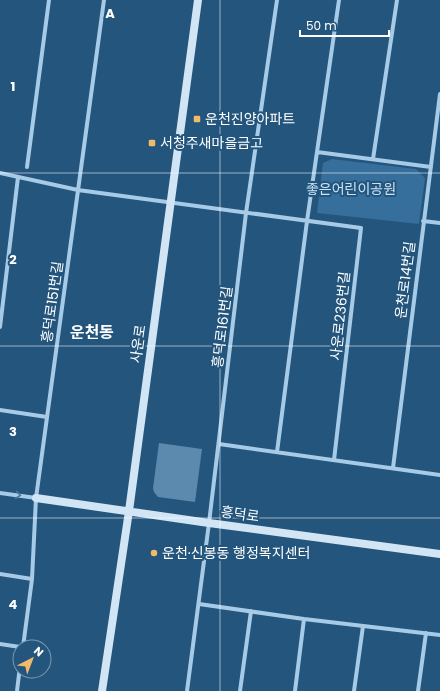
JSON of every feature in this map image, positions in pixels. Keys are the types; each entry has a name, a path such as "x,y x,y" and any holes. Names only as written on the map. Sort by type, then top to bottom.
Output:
{"street":[{"path":"27,167 49,0"},
{"name":"흥덕로151번길","path":"36,498 104,0"},
{"name":"사운로","path":"102,691 129,511 198,0"},
{"name":"흥덕로161번길","path":"187,691 219,444 246,213 277,0"},
{"path":"277,452 307,221 339,0"},
{"path":"373,159 397,0"},
{"name":"운천로14번길","path":"393,468 440,94"},
{"path":"317,152 431,167"},
{"path":"0,173 78,190"},
{"path":"0,328 18,177"},
{"name":"사운로236번길","path":"78,190 361,228 334,460"},
{"path":"423,221 440,223"},
{"path":"0,410 47,417"},
{"path":"219,444 440,475"},
{"name":"흥덕로","path":"0,493 209,523 440,553"},
{"path":"22,639 32,579 36,498"},
{"path":"0,574 32,579"},
{"path":"199,604 304,619 440,635"},
{"path":"240,691 251,611"},
{"path":"295,690 304,619"},
{"path":"354,691 363,626"},
{"path":"418,691 426,633"},
{"path":"0,644 12,646"},
{"path":"17,691 18,679"}],"green space":[{"name":"좋은어린이공원","path":"332,159 416,169 425,178 419,224 317,213 323,163"}],"building":[{"path":"159,443 202,449 195,502 158,497 154,492 153,488"}],"place":[{"name":"운천진양아파트","path":"197,119"},
{"name":"서청주새마을금고","path":"152,143"},
{"name":"운천·신봉동 행정복지센터","path":"154,553"}],"district":[{"name":"운천동","path":"92,332"}]}
